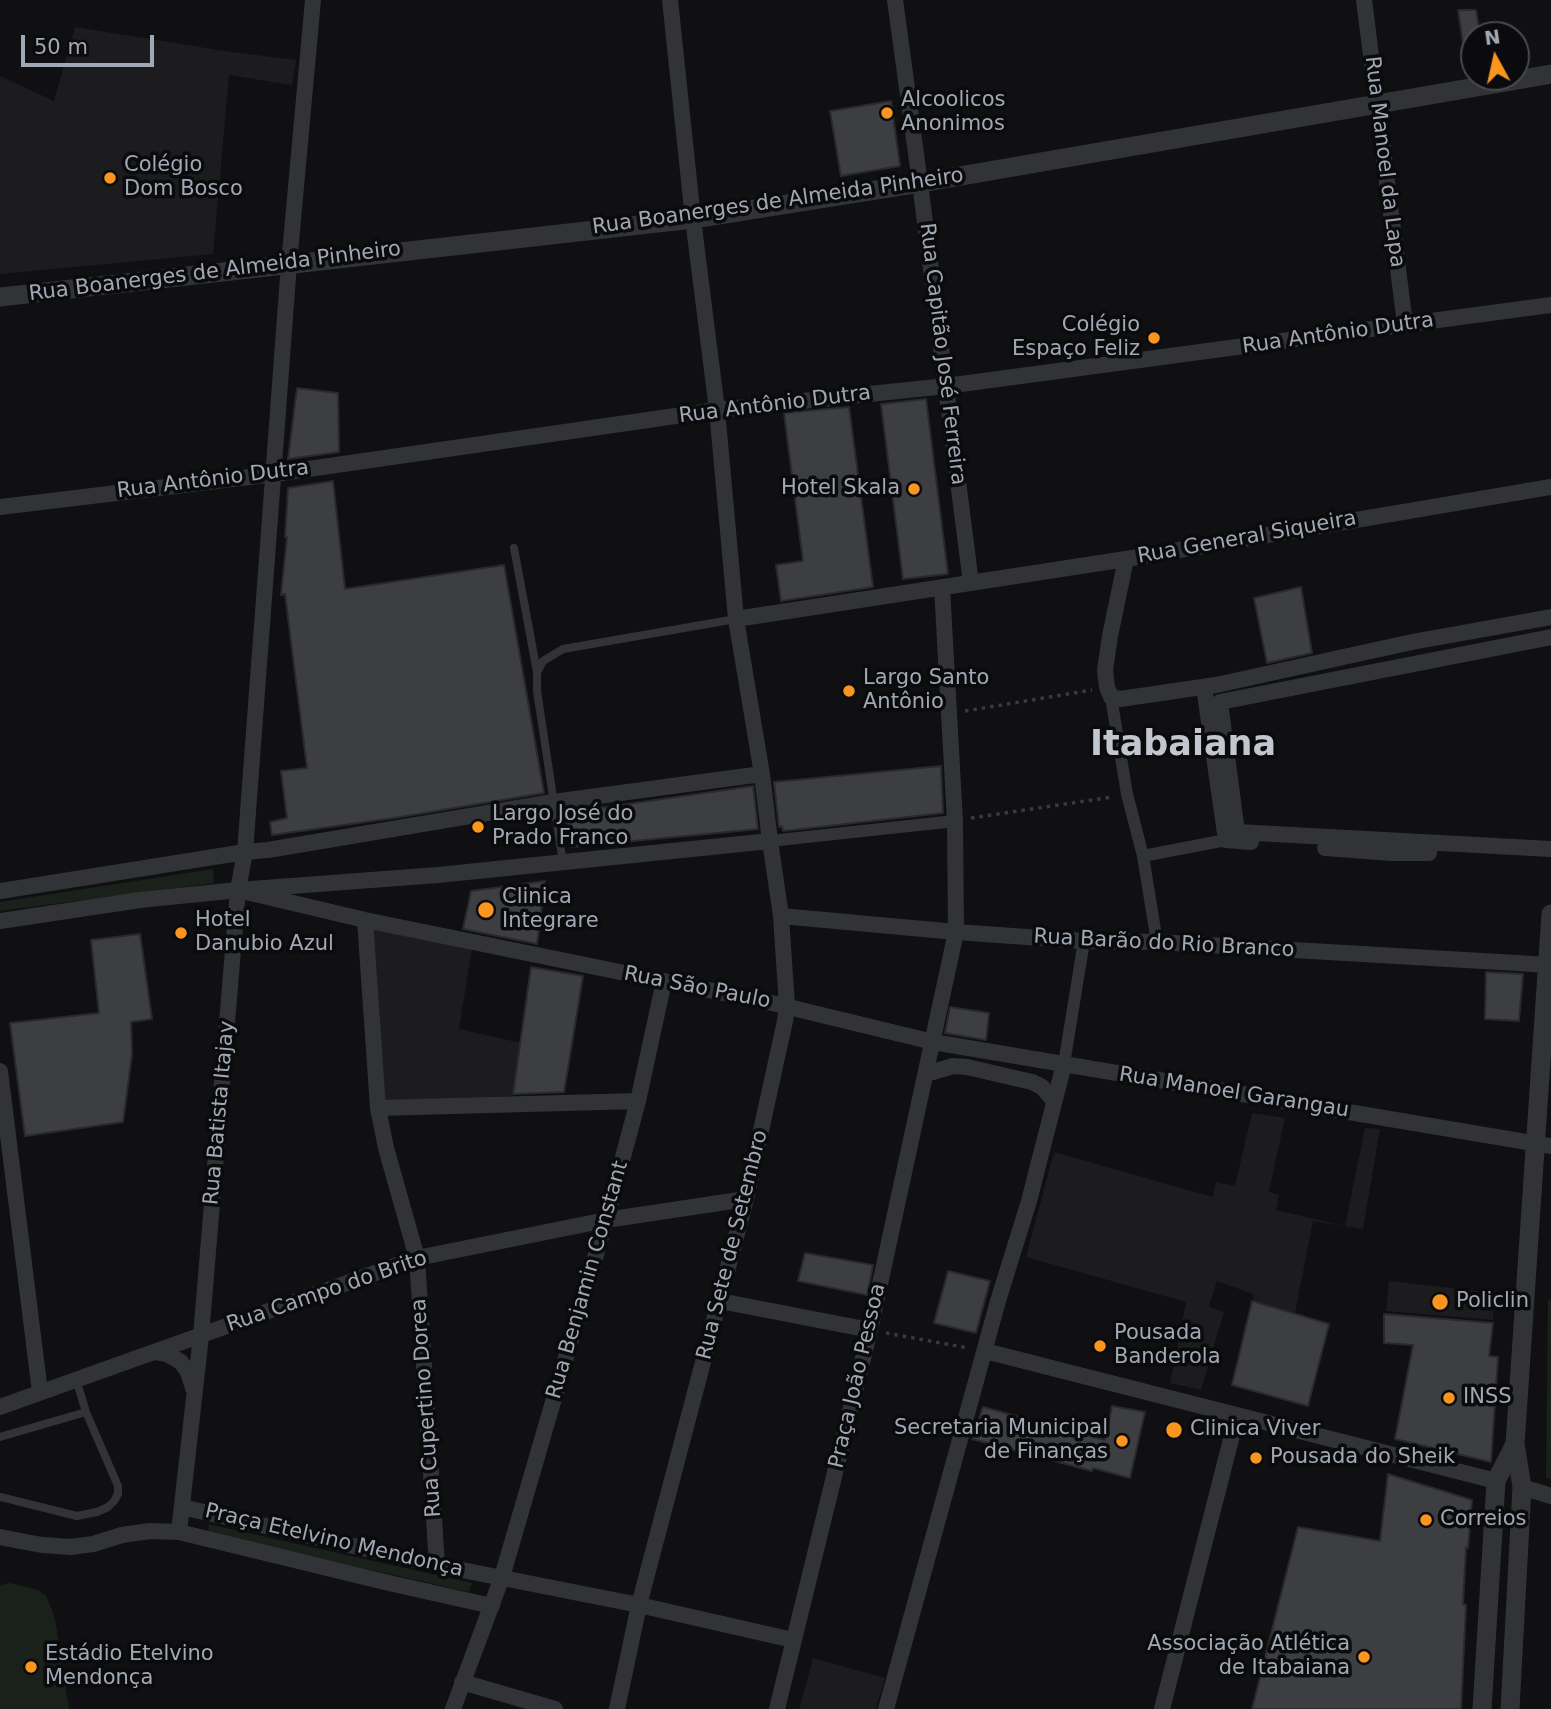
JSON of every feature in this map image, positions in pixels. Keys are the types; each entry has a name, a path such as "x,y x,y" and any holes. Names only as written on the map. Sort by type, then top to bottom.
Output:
{"street":[{"name":"Rua Batista Itajay","path":"201,1336 238,890 244,852 289,264 313,0"},
{"path":"0,891 553,802 762,774 736,619 717,410 670,0"},
{"name":"Rua Capitão José Ferreira","path":"895,0 971,583"},
{"name":"Rua Manoel da Lapa","path":"1364,0 1405,324"},
{"name":"Rua Boanerges de Almeida Pinheiro","path":"0,297 693,219 920,183 1551,74"},
{"name":"Rua Antônio Dutra","path":"0,507 274,474 717,410 946,386 1551,305"},
{"name":"Rua General Siqueira","path":"942,587 1126,559 1551,487"},
{"path":"1126,559 1105,670 1113,694 1127,794 1143,856 1157,942"},
{"path":"736,619 942,587 949,713"},
{"path":"1113,694 1210,686 1412,642 1551,617"},
{"path":"1220,702 1551,637"},
{"path":"1412,642 1416,663"},
{"path":"1210,686 1220,702 1222,765"},
{"path":"1210,686 1231,836"},
{"name":"Praça João Pessoa","path":"777,1709 870,1330 956,932 956,821 949,713"},
{"name":"Rua Sete de Setembro","path":"617,1709 639,1605 746,1199 785,1021 787,1006 781,916 762,774"},
{"path":"0,920 140,900 563,863 956,821"},
{"path":"1143,856 1231,836 1353,844 1392,853 1551,849"},
{"path":"1472,850 1551,860"},
{"name":"Rua São Paulo","path":"238,890 459,940 787,1006 933,1042"},
{"path":"1510,1709 1522,1488 1515,1444 1544,1144 1551,914"},
{"name":"Rua Barão do Rio Branco","path":"781,916 1084,941 1157,942 1549,965"},
{"name":"Rua Cupertino Dorea","path":"365,920 378,1108 386,1148 418,1258 437,1565"},
{"path":"886,1709 1065,1064 1084,941"},
{"name":"Rua Benjamin Constant","path":"502,1577 606,1220 638,1101 664,981"},
{"name":"Rua Manoel Garangau","path":"933,1042 1544,1144"},
{"path":"926,1074 941,1068 967,1067 1032,1082 1042,1087 1054,1101"},
{"path":"0,1071 40,1392"},
{"path":"378,1108 638,1101"},
{"name":"Rua Campo do Brito","path":"0,1407 418,1258 606,1220 746,1199"},
{"path":"720,1301 870,1330"},
{"name":"Praça Etelvino Mendonça","path":"201,1336 182,1507 437,1565 639,1605 793,1640"},
{"path":"985,1351 1551,1496"},
{"path":"153,1352 167,1354 181,1362 188,1372 194,1391"},
{"path":"1162,1709 1237,1416"},
{"path":"1482,1709 1496,1481 1515,1444"},
{"path":"179,1532 182,1507"},
{"name":"Praça Etelvino Mendonça","path":"0,1537 71,1547 150,1531 179,1532 492,1606"},
{"path":"453,1709 502,1577"},
{"path":"462,1682 555,1709"}],"lane":[{"path":"514,548 537,673 537,691 563,863"},
{"path":"537,673 543,662 564,649 736,619"},
{"path":"0,1497 77,1516 108,1507 118,1494 118,1486 86,1412 76,1379"},
{"path":"0,1437 86,1412"}],"path":[{"path":"949,713 1113,694"},
{"path":"956,821 1127,794"},
{"path":"870,1330 985,1351"}],"shaded area":[{"name":"Colégio Dom Bosco","path":"75,27 296,60 292,85 229,75 213,254 0,274 0,76 54,101"},
{"path":"213,869 214,883 0,911 0,902"},
{"path":"371,929 472,948 459,1029 521,1043 512,1096 384,1101"},
{"path":"1252,1113 1285,1118 1269,1192 1279,1195 1276,1210 1345,1226 1365,1128 1380,1129 1363,1229 1313,1221 1295,1313 1254,1302 1253,1294 1217,1281 1209,1307 1224,1312 1201,1390 1170,1383 1186,1302 1026,1257 1054,1152 1213,1197 1216,1182 1235,1186"},
{"name":"Policlin","path":"1389,1281 1494,1293 1493,1320 1386,1311"},
{"path":"1548,1299 1551,1300 1551,1479 1546,1478"},
{"path":"208,1524 472,1583 469,1592 209,1533"},
{"name":"Estádio Etelvino Mendonça","path":"10,1583 38,1590 46,1596 56,1625 69,1709 0,1709 0,1585"},
{"path":"813,1658 885,1678 876,1709 799,1709"}],"building":[{"path":"1458,10 1476,10 1478,21 1460,21 1460,23"},
{"path":"891,101 900,166 841,176 830,111"},
{"path":"297,388 338,393 339,452 288,459"},
{"name":"Hotel Skala","path":"926,399 948,574 903,579 881,404"},
{"path":"849,407 873,587 781,601 776,565 803,561 784,413"},
{"path":"333,481 345,589 504,565 544,793 272,835 270,822 287,818 281,771 307,768 285,594 281,595 287,537 288,488"},
{"path":"1301,587 1312,653 1267,663 1254,598"},
{"path":"941,766 943,813 783,831 782,826 779,827 774,782"},
{"path":"753,786 758,829 571,847 565,813"},
{"path":"545,881 537,944 463,929 471,891"},
{"path":"140,934 152,1019 131,1022 132,1055 123,1122 25,1136 10,1023 99,1013 91,940"},
{"path":"531,967 583,976 564,1092 513,1094"},
{"path":"1486,972 1523,974 1519,1021 1485,1019"},
{"path":"950,1007 989,1013 986,1040 945,1033"},
{"path":"805,1253 873,1265 867,1295 798,1281"},
{"path":"948,1271 990,1281 976,1333 934,1323"},
{"path":"1252,1301 1329,1324 1308,1406 1232,1385"},
{"name":"INSS","path":"1384,1314 1493,1323 1489,1356 1498,1357 1491,1462 1395,1439 1413,1345 1384,1343"},
{"path":"1112,1406 1145,1412 1130,1478 1093,1468 1092,1471 972,1439 983,1407 1105,1440"},
{"name":"Associação Atlética de Itabaiana","path":"1388,1474 1472,1500 1463,1604 1466,1605 1461,1709 1252,1709 1298,1527 1380,1541"}],"place":[{"name":"Alcoolicos Anonimos","path":"887,113"},
{"name":"Colégio Dom Bosco","path":"110,178"},
{"name":"Colégio Espaço Feliz","path":"1154,338"},
{"name":"Hotel Skala","path":"914,489"},
{"name":"Largo Santo Antônio","path":"849,691"},
{"name":"Largo José do Prado Franco","path":"478,827"},
{"name":"Clinica Integrare","path":"486,910"},
{"name":"Hotel Danubio Azul","path":"181,933"},
{"name":"Policlin","path":"1440,1302"},
{"name":"Pousada Banderola","path":"1100,1346"},
{"name":"INSS","path":"1449,1398"},
{"name":"Clinica Viver","path":"1174,1430"},
{"name":"Secretaria Municipal de Finanças","path":"1122,1441"},
{"name":"Pousada do Sheik","path":"1256,1458"},
{"name":"Correios","path":"1426,1520"},
{"name":"Associação Atlética de Itabaiana","path":"1364,1657"},
{"name":"Estádio Etelvino Mendonça","path":"31,1667"}],"district":[{"name":"Itabaiana","path":"1183,746"}]}
